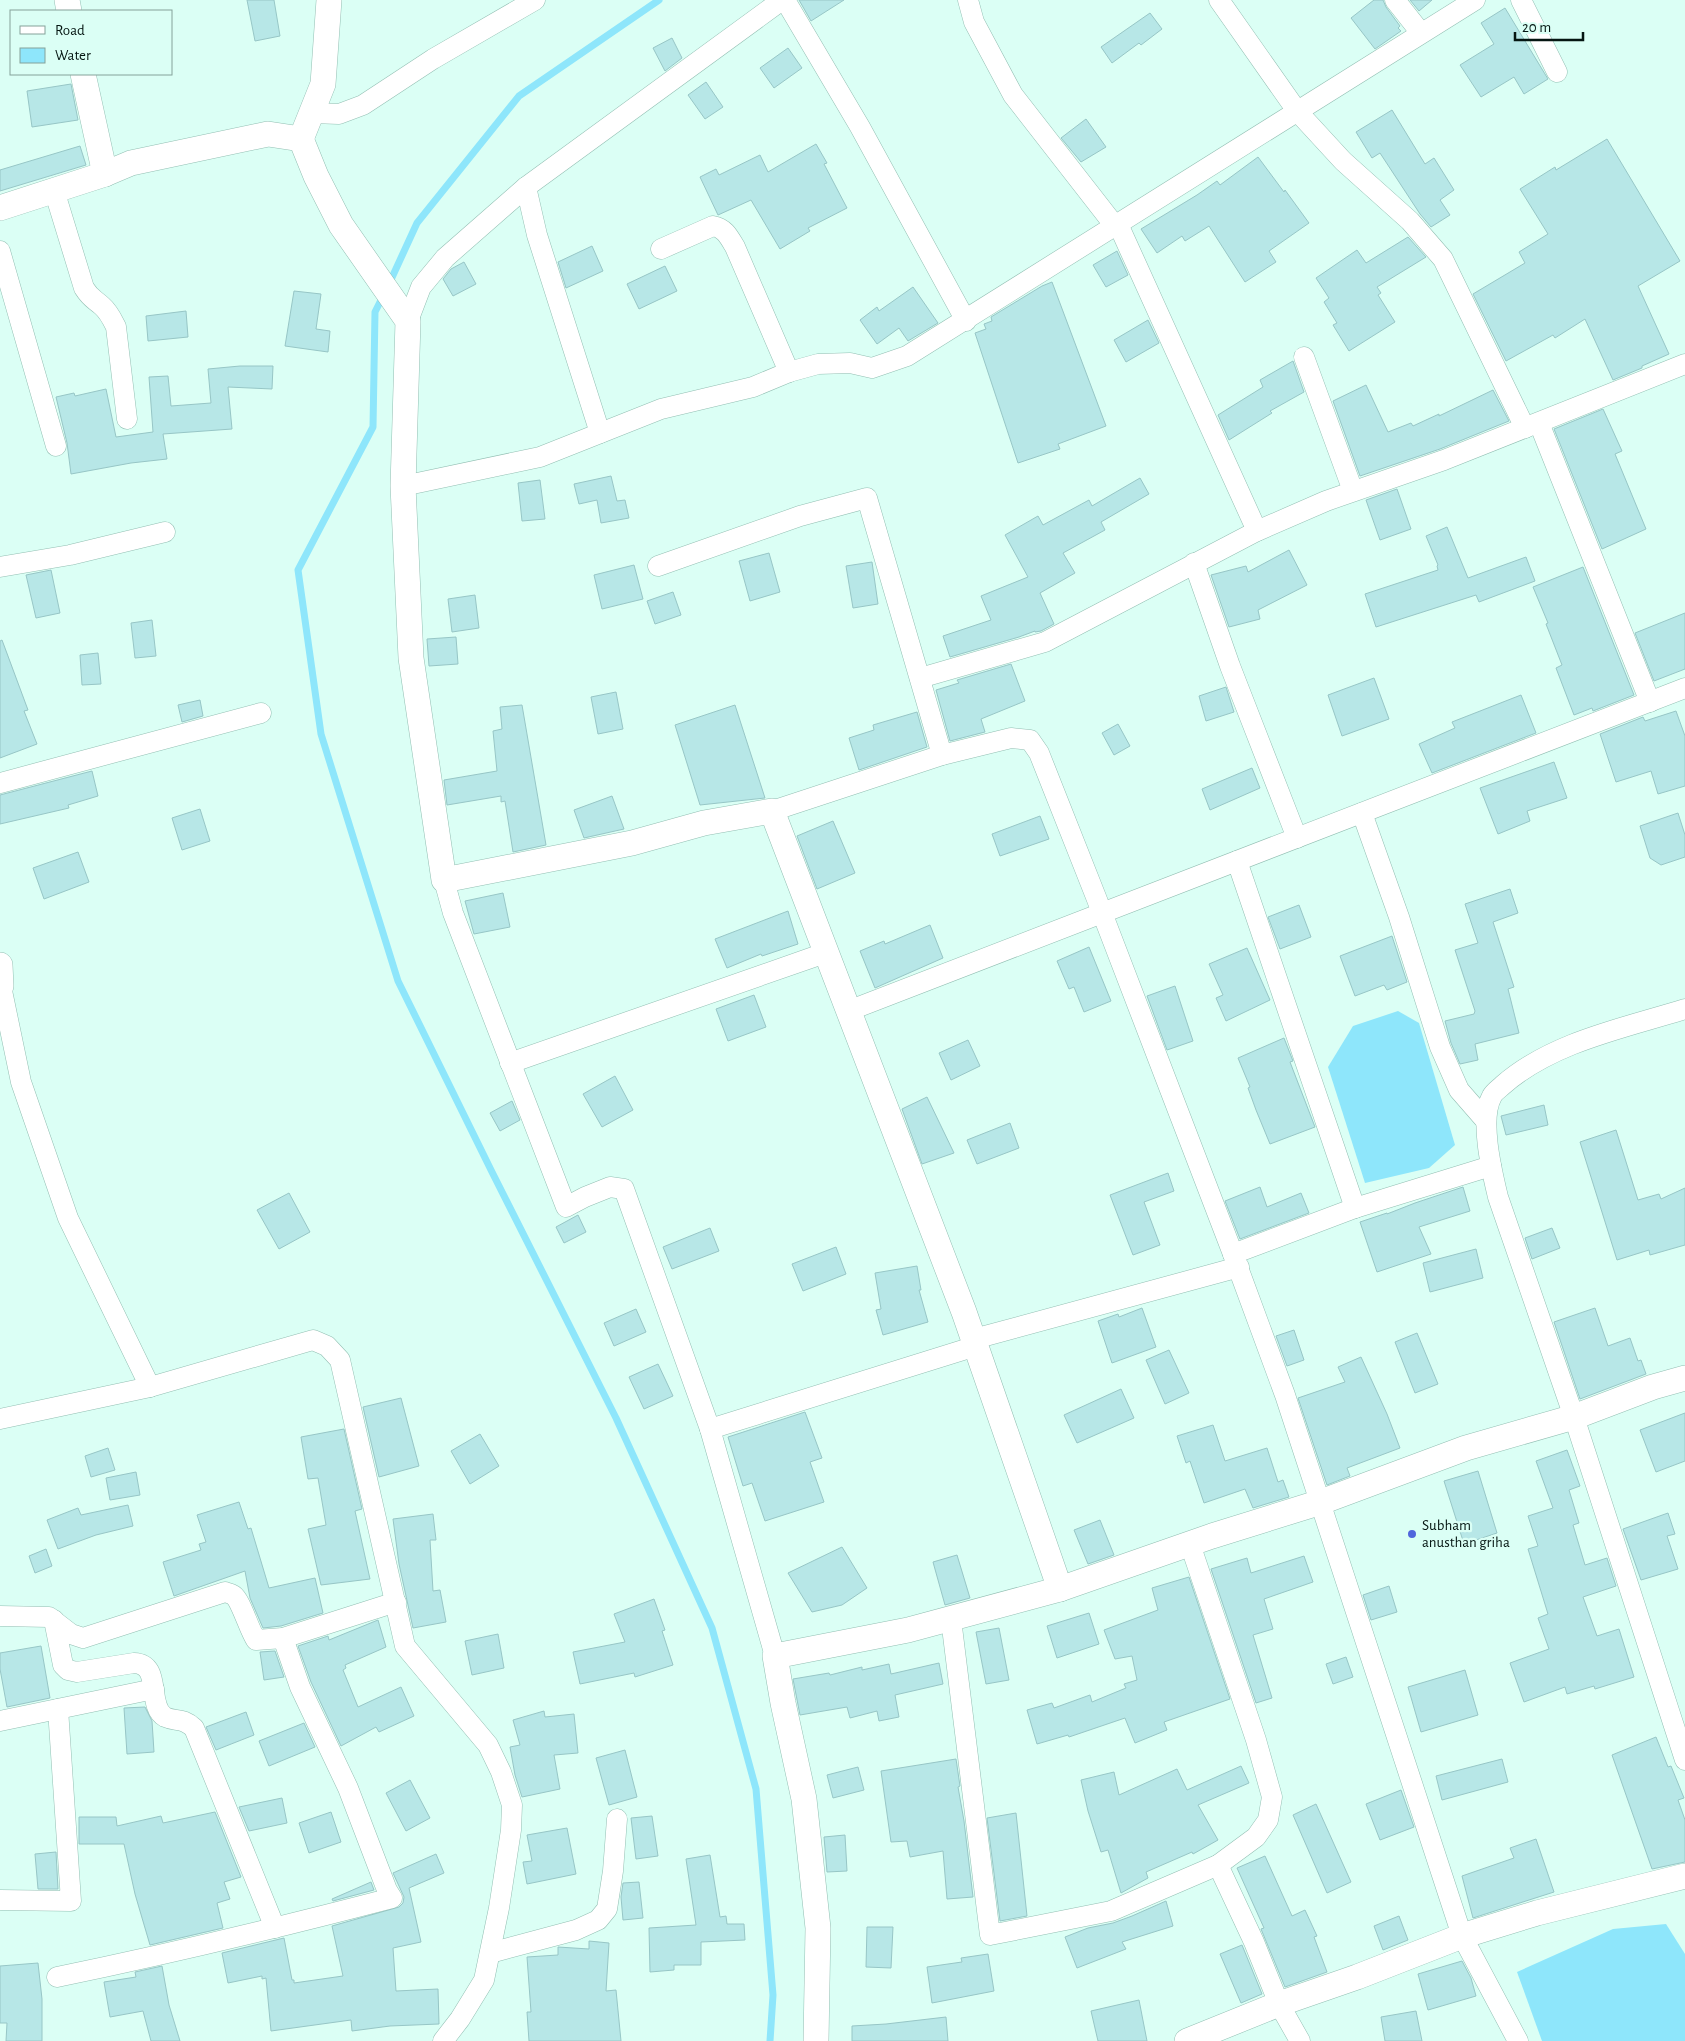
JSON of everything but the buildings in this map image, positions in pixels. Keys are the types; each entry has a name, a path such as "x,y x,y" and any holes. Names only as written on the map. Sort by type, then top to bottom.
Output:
{"street":[{"path":"329,0 323,84 301,139 316,176 341,225 408,321"},
{"path":"312,113 339,114 363,106 433,59 535,0"},
{"path":"816,2041 817,1918 804,1799 783,1703 775,1656 710,1429 624,1190 610,1187 566,1207 452,913 444,880 411,658 403,486 408,321 421,287 445,258 526,187 784,0 860,127 966,321"},
{"path":"968,0 974,22 1013,95 1116,225 1257,531"},
{"path":"1219,0 1297,110 1343,161 1410,221 1443,259 1532,425 1650,702"},
{"path":"1395,0 1422,33"},
{"path":"403,486 540,457 662,409 753,387 789,372 818,364 850,363 872,368 907,356 966,321 1297,110 1475,0"},
{"path":"1521,0 1558,72"},
{"path":"83,75 105,174"},
{"path":"0,208 131,164 268,134 301,139"},
{"path":"526,187 537,235 600,433"},
{"path":"54,190 84,288 91,298 102,305 110,314 116,327 127,419"},
{"path":"661,249 713,226 720,227 726,232 735,247 789,372"},
{"path":"0,251 56,446"},
{"path":"1304,357 1353,491"},
{"path":"920,678 1045,642 1257,531 1353,491 1444,460 1685,364"},
{"path":"658,566 800,516 867,498 942,755"},
{"path":"0,568 70,555 165,532"},
{"path":"1194,563 1230,666 1297,838"},
{"path":"848,1011 1685,688"},
{"path":"0,783 261,713"},
{"path":"444,880 632,843 704,823 772,811 942,755 1011,738 1030,740 1039,753 1236,1261 1321,1502 1462,1936 1518,2041"},
{"path":"772,811 975,1342 1060,1589"},
{"path":"1362,813 1399,917 1440,1047 1459,1090 1486,1121"},
{"path":"1236,861 1355,1208"},
{"path":"510,1063 825,953"},
{"path":"0,980 21,1082 68,1218 150,1387"},
{"path":"1685,1009 1585,1041 1543,1058 1512,1078 1492,1095 1486,1121 1491,1166 1498,1197 1574,1417 1685,1760"},
{"path":"710,1429 975,1342 1236,1261 1355,1208 1491,1166"},
{"path":"0,1419 150,1387 313,1340 327,1346 340,1360 405,1646 488,1745 501,1772 512,1805 511,1830 501,1898 484,1980 460,2019 443,2041"},
{"path":"775,1656 908,1630 1060,1589 1190,1544 1321,1502 1466,1448 1574,1417 1653,1387 1685,1378"},
{"path":"950,1619 990,1935 1111,1911 1218,1864 1256,1837 1268,1820 1272,1797 1256,1740 1190,1544"},
{"path":"0,1616 41,1616 54,1620 71,1634 83,1638 225,1592 234,1595 249,1630 256,1640 283,1638 396,1602"},
{"path":"54,1620 63,1665 68,1670 77,1672 134,1663 143,1664 148,1668 159,1708 165,1717 188,1722 194,1728 275,1928"},
{"path":"57,1976 134,1961 392,1898 387,1890 348,1788 300,1687 283,1638"},
{"path":"0,1721 154,1689"},
{"path":"0,1900 71,1901 58,1709"},
{"path":"490,1953 576,1930 598,1920 607,1909 613,1871 617,1819"},
{"path":"1218,1864 1254,1942 1279,2004 1300,2041"},
{"path":"1187,2041 1279,2004 1357,1977 1462,1936 1536,1913 1685,1876"}],"water":[{"path":"1398,1011 1419,1023 1455,1145 1429,1168 1365,1183 1328,1067 1353,1026"},
{"path":"1666,1924 1685,1954 1685,2041 1542,2041 1517,1972 1613,1929"}],"waterway":[{"path":"389,284 417,223 519,96 659,0"},
{"path":"383,296 375,312 373,427 298,570 321,734 398,981 616,1418 712,1628 756,1789 773,1995 770,2041"}],"place":[{"name":"Subham anusthan griha","path":"1412,1534"}]}
